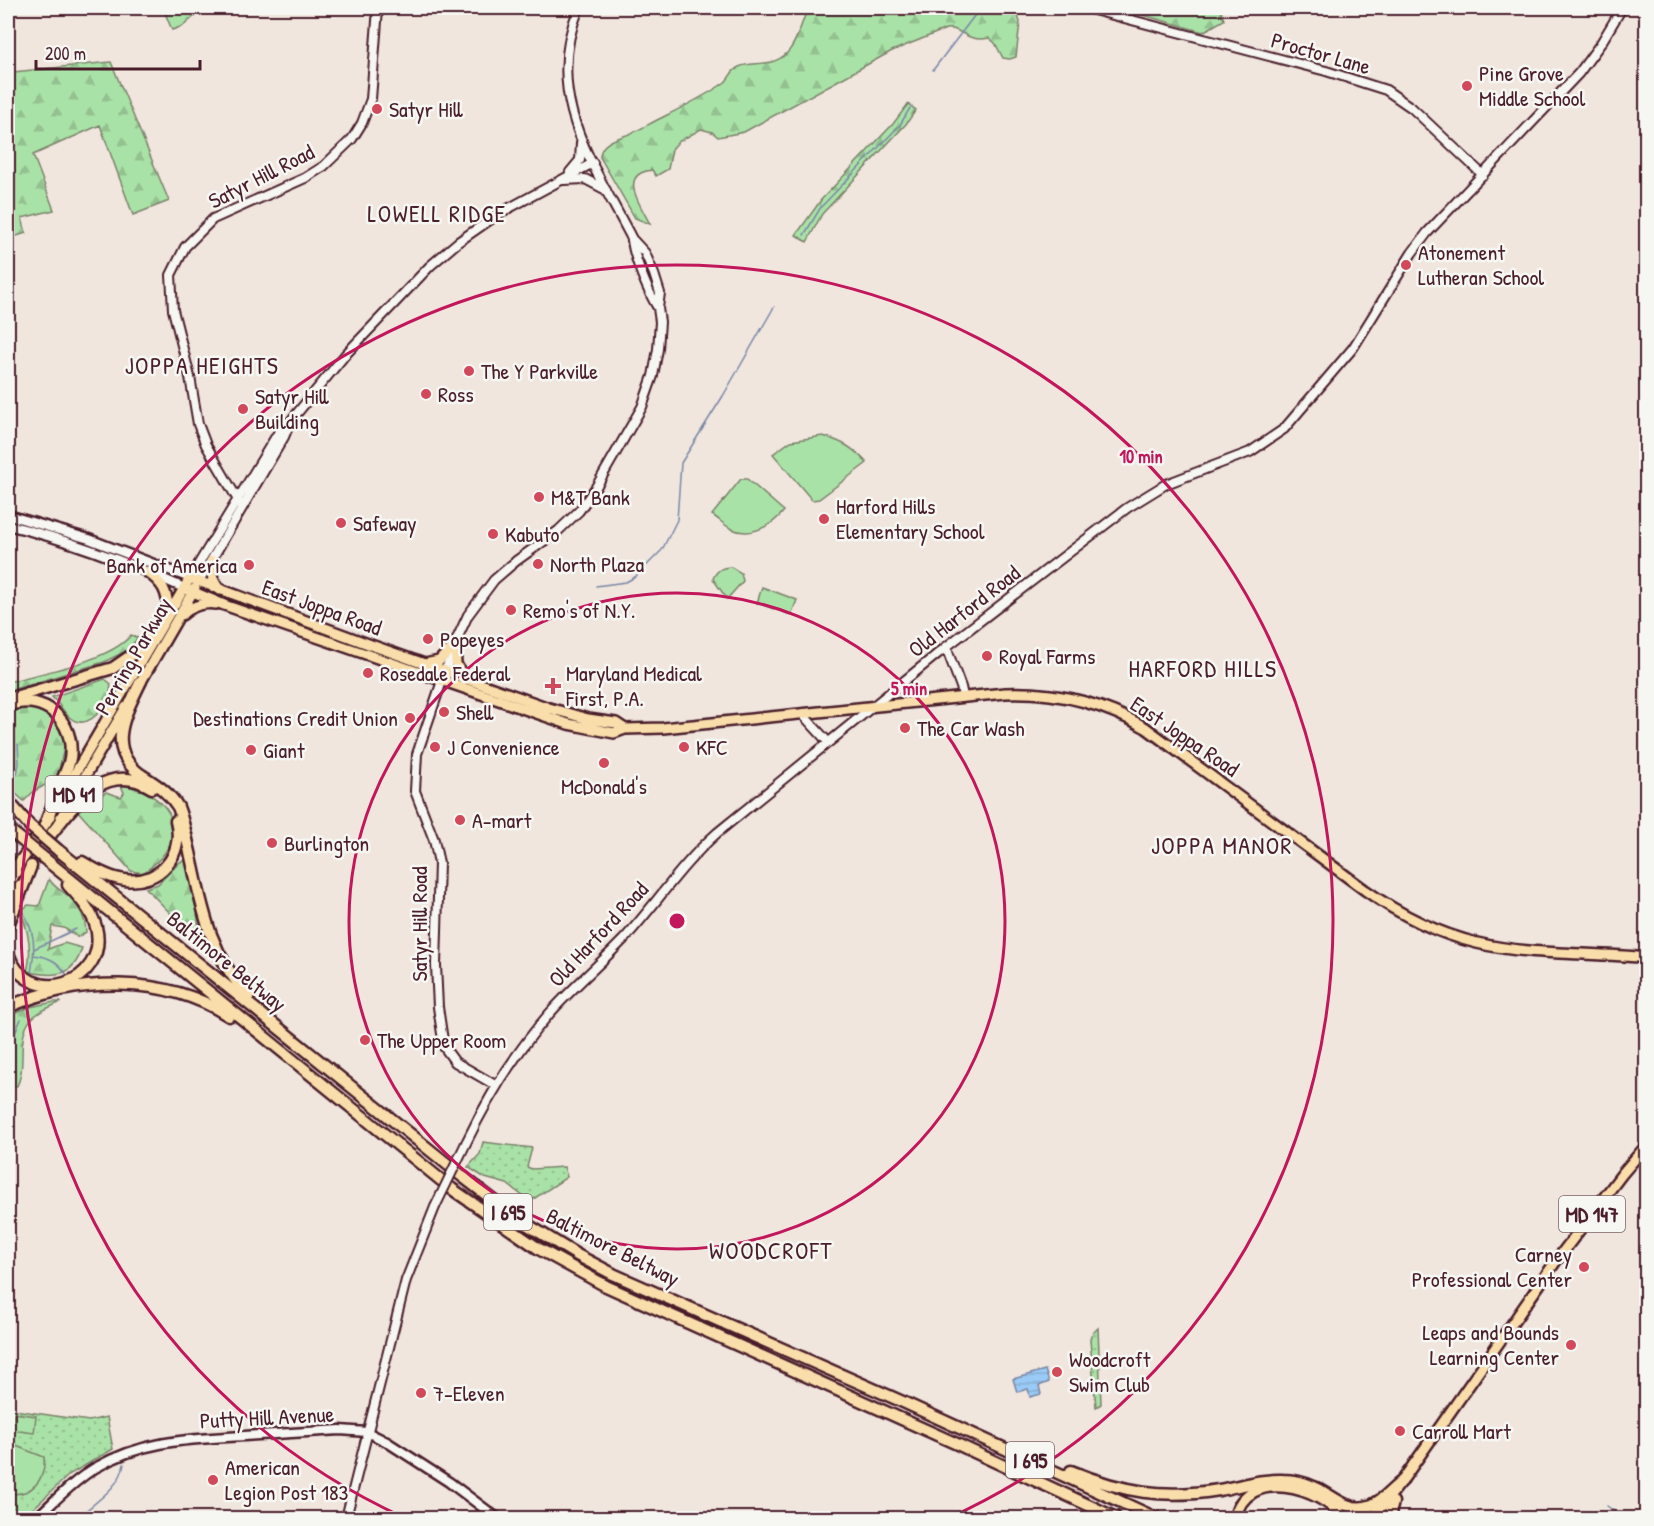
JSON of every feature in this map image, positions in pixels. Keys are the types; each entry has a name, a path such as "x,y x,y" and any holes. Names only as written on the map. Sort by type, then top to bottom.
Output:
{"highway":[{"path":"8,699 113,668 139,650 169,620"},
{"path":"141,681 122,725 120,741 125,756 134,768 166,791 178,807 183,820 204,917 213,944 236,982 276,1025"},
{"path":"8,706 23,702 44,706 57,714 68,728 72,754 46,822"},
{"path":"49,837 87,792 105,782 121,779 146,784 160,794 172,809 178,828 176,849 169,862 158,874 144,879 115,878 98,872 58,850"},
{"path":"8,801 27,824"},
{"name":"Baltimore Beltway","path":"8,809 462,1176 518,1219 547,1237 612,1274 903,1402 1156,1518"},
{"name":"Baltimore Beltway","path":"11,833 452,1189 539,1250 606,1286 1116,1518"},
{"path":"8,877 29,850"},
{"path":"8,953 13,965 25,978 52,986 67,984 74,980 85,971 94,958 97,942 93,919 82,902 48,862"},
{"path":"8,925 32,866"},
{"path":"8,1007 33,998 79,988 118,984 146,986 179,993 210,1005 271,1042"},
{"path":"903,1402 1102,1484 1127,1490 1160,1494 1192,1494 1264,1481 1284,1480 1314,1487 1348,1506 1364,1508 1376,1503 1402,1481"},
{"path":"880,1409 896,1422 1099,1518"},
{"path":"1235,1518 1239,1506 1246,1497 1257,1490 1271,1487 1292,1488 1312,1494 1334,1507 1344,1518"},
{"path":"1389,1518 1393,1502"}],"main road":[{"name":"East Joppa Road","path":"8,515 89,539 220,590 424,664 443,676 465,678 565,713 616,723 625,729"},
{"name":"East Joppa Road","path":"8,525 66,541 146,571 224,605 443,676 568,724 614,732 625,729 663,728 1017,692 1048,694 1104,707 1134,721 1176,748 1377,899 1436,930 1501,948 1647,958"},
{"path":"212,561 210,571 212,579 220,590"},
{"path":"146,571 163,586 167,597 169,620 197,605 210,603 224,605"},
{"name":"Perring Parkway","path":"8,886 195,580"},
{"name":"Perring Parkway","path":"8,906 141,681 169,620"},
{"path":"424,664 439,661 454,645"},
{"path":"454,645 456,664 465,678"},
{"name":"MD 147","path":"1373,1518 1402,1481 1540,1284 1622,1174 1647,1146"},
{"name":"Putty Hill Avenue","path":"36,1518 67,1488 93,1470 124,1453 146,1446 176,1440 340,1430 367,1432 402,1450 497,1518"},
{"name":"MD 147","path":"1383,1518 1402,1481"}],"street":[{"name":"Satyr Hill Road","path":"240,504 206,445 198,424 189,371 175,323 171,297 171,275 185,247 213,219 304,178 324,166 352,139 362,123 371,99 378,8"},
{"name":"Satyr Hill Road","path":"495,1085 461,1066 448,1056 444,1047 436,965 439,863 434,840 417,798 414,784 418,748 454,645 468,615 492,582 512,564 558,531 579,511 596,487 638,415 648,394 658,349 660,322 657,308 660,293 654,274 645,253 632,239 581,141 569,107 566,67 569,38 579,8"},
{"name":"Proctor Lane","path":"1086,8 1326,71 1386,90 1412,108 1483,175"},
{"name":"Old Harford Road","path":"346,1518 406,1280 435,1207 495,1085 545,1019 623,939 694,854 946,647 1143,497 1172,482 1241,456 1270,440 1284,429 1353,348 1422,239 1579,73 1602,43 1622,8"},
{"path":"557,182 579,164 581,141"},
{"name":"Perring Parkway","path":"195,580 212,561 269,446 278,433 289,423 334,368 430,266 482,225 593,163"},
{"path":"557,182 585,179 607,191"},
{"name":"Perring Parkway","path":"195,580 240,504"},
{"path":"946,647 963,696"},
{"path":"805,713 805,717 828,742"}],"green space":[{"path":"163,8 204,8 183,26 172,30"},
{"path":"808,8 912,8 937,18 950,8 1015,8 1020,22 1016,57 1003,58 995,43 989,38 969,37 955,30 946,29 892,51 744,132 718,137 712,132 701,129 678,142 672,149 668,169 656,176 652,170 641,173 636,178 634,184 637,200 650,224 635,218 600,157 604,146 708,93 726,81 739,67 768,63 781,58 794,44"},
{"path":"1144,8 1220,8 1224,20 1203,32 1143,15"},
{"path":"111,62 169,201 133,215 100,125 33,155 54,210 22,218 26,233 8,239 8,70 13,72"},
{"path":"908,104 916,110 906,124 822,214 807,242 796,235 821,200 893,124"},
{"path":"823,436 847,446 867,463 819,499 812,500 773,454 791,441"},
{"path":"741,479 747,479 784,511 761,529 747,532 732,529 712,515"},
{"path":"731,567 741,573 743,581 727,599 713,579 720,570"},
{"path":"762,587 797,600 791,615 757,603"},
{"path":"131,635 138,638 126,651 104,662 8,691 8,682 92,659 121,644"},
{"path":"105,679 111,684 110,693 105,704 92,719 80,722 74,720 52,697"},
{"path":"24,708 32,708 55,718 62,731 64,748 57,778 33,792 24,801 8,787 8,714"},
{"path":"121,785 140,790 155,798 166,808 172,820 173,833 169,846 159,860 143,873 131,871 76,809 106,792 121,797 124,793"},
{"path":"180,862 189,862 200,933 173,916 146,888 158,884"},
{"path":"49,879 77,906 84,918 86,932 78,937 64,928 52,926 48,949 64,943 82,948 78,958 68,970 61,973 27,972 29,942 20,912 28,905 39,906"},
{"path":"61,1002 41,1011 29,1021 22,1046 19,1080 17,1086 11,1086 8,1090 8,1016 30,1007"},
{"path":"483,1142 532,1148 527,1167 532,1169 564,1167 567,1177 532,1200 528,1200 507,1184 485,1178 468,1167 480,1154"},
{"path":"1098,1328 1101,1404 1096,1407 1090,1340 1091,1335"},
{"path":"8,1409 89,1421 107,1417 113,1449 70,1474 23,1518 8,1518"},
{"path":"14,1413 36,1416 34,1433 12,1430"},
{"path":"11,1444 44,1457 40,1480 30,1489 16,1494 8,1493 8,1447"}],"water":[{"path":"1045,1370 1049,1382 1039,1386 1041,1394 1030,1397 1028,1389 1017,1392 1013,1379"}],"waterway":[{"path":"933,70 978,11 984,8"},
{"path":"804,235 821,207 900,125 910,108"},
{"path":"596,586 626,582 635,577 662,550 677,520 681,463 774,307"},
{"path":"17,775 18,744"},
{"path":"21,908 32,932 34,954 31,973"},
{"path":"34,949 76,929"},
{"path":"34,955 54,961 68,977"},
{"path":"8,1049 21,1019"},
{"path":"77,1518 112,1487 118,1480 124,1464"},
{"path":"1607,1506 1624,1518"},
{"path":"1247,1512 1255,1518"}],"place":[{"name":"Pine Grove Middle School","path":"1467,86"},
{"name":"Satyr Hill","path":"377,109"},
{"name":"Atonement Lutheran School","path":"1406,265"},
{"name":"The Y Parkville","path":"469,371"},
{"name":"Ross","path":"426,394"},
{"name":"Satyr Hill Building","path":"243,409"},
{"name":"M&T Bank","path":"539,497"},
{"name":"Harford Hills Elementary School","path":"824,519"},
{"name":"Safeway","path":"341,523"},
{"name":"Kabuto","path":"493,534"},
{"name":"North Plaza","path":"538,564"},
{"name":"Bank of America","path":"249,565"},
{"name":"Remo's of N.Y.","path":"511,610"},
{"name":"Popeyes","path":"428,639"},
{"name":"Royal Farms","path":"987,656"},
{"name":"Rosedale Federal","path":"368,673"},
{"name":"Maryland Medical First, P.A.","path":"553,686"},
{"name":"Shell","path":"444,712"},
{"name":"Destinations Credit Union","path":"410,718"},
{"name":"The Car Wash","path":"905,728"},
{"name":"J Convenience","path":"435,747"},
{"name":"KFC","path":"684,747"},
{"name":"Giant","path":"251,750"},
{"name":"McDonald's","path":"604,763"},
{"name":"A-mart","path":"460,820"},
{"name":"Burlington","path":"272,843"},
{"name":"The Upper Room","path":"365,1040"},
{"name":"Carney Professional Center","path":"1584,1267"},
{"name":"Leaps and Bounds Learning Center","path":"1571,1345"},
{"name":"Woodcroft Swim Club","path":"1057,1372"},
{"name":"7-Eleven","path":"421,1393"},
{"name":"Carroll Mart","path":"1400,1431"},
{"name":"American Legion Post 183","path":"213,1480"}],"district":[{"name":"LOWELL RIDGE","path":"437,213"},
{"name":"JOPPA HEIGHTS","path":"202,365"},
{"name":"HARFORD HILLS","path":"1203,668"},
{"name":"JOPPA MANOR","path":"1222,845"},
{"name":"WOODCROFT","path":"771,1250"}]}
